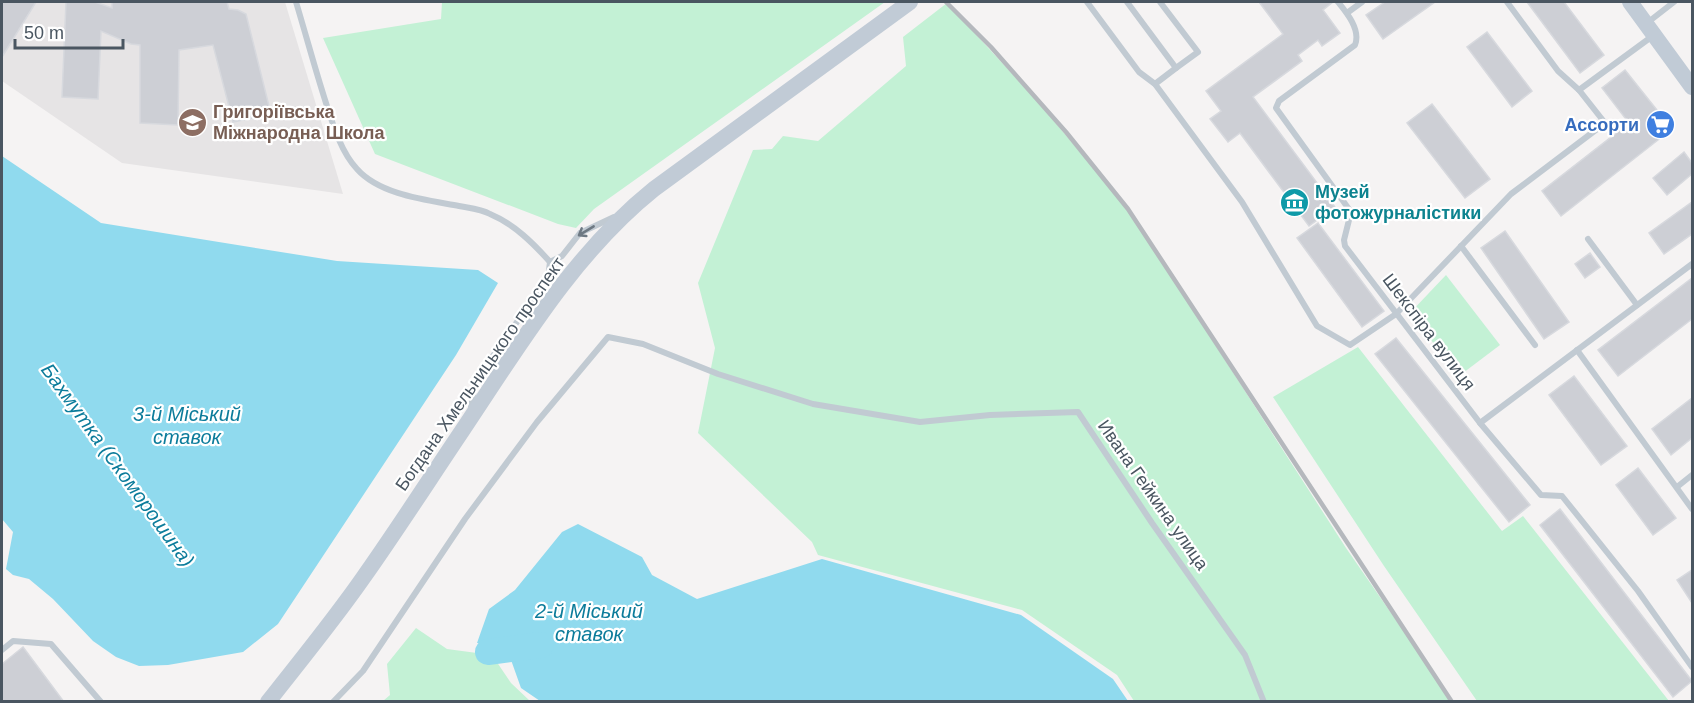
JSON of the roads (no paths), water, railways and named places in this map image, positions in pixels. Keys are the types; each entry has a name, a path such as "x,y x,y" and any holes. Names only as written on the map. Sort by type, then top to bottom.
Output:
{"main road":[{"name":"Богдана Хмельницького проспект","path":"268,702 363,578 560,288 628,210 910,2"},
{"path":"1630,2 1692,87"}],"lane":[{"path":"296,2 334,128 357,170 393,192 489,213 509,224 532,242 550,262 548,278 476,380 468,422"},
{"path":"1086,2 1139,72 1155,84 1242,202 1317,326 1350,345 1396,314 1511,194 1605,123 1579,90 1558,71 1507,2"},
{"path":"1127,2 1176,68"},
{"path":"1155,84 1198,52 1160,2"},
{"name":"Шекспіра вулиця","path":"1338,2 1347,13 1357,35 1355,45 1280,101 1276,108 1351,212 1344,240 1345,246 1480,423 1541,495 1562,496 1638,591 1692,667"},
{"path":"1347,13 1362,2"},
{"path":"1579,90 1650,29 1674,2"},
{"path":"550,262 562,256 580,233 628,210"},
{"path":"1588,239 1637,305"},
{"path":"1461,246 1535,345"},
{"path":"1480,423 1692,264"},
{"name":"Ивана Гейкина улица","path":"333,702 363,671 465,519 537,422 608,337 643,344 718,374 813,404 920,422 990,415 1078,412 1141,507 1245,655 1264,702"},
{"path":"1577,350 1692,509"},
{"path":"1677,487 1692,475"},
{"path":"2,650 13,641 51,644 101,702"}],"water":[{"name":"3-й Міський ставок","path":"2,156 101,223 337,261 478,270 498,283 456,355 278,624 243,652 168,665 139,666 116,657 93,641 53,599 29,579 13,575 6,569 13,532 2,519"},
{"name":"2-й Міський ставок","path":"578,524 642,557 652,575 697,599 822,559 1021,615 1113,679 1128,701 540,701 521,688 505,643 477,643 489,609 515,590 562,532"}],"waterway":[{"name":"Бахмутка (Скоморошина)","path":"488,652 541,645"}],"railway":[{"path":"946,2 991,47 1066,132 1128,209 1452,702"}],"place":[{"name":"Григоріївська Міжнародна Школа","path":"192,122"},
{"name":"Ассорти","path":"1660,125"},
{"name":"Музей фотожурналістики","path":"1294,202"}]}
